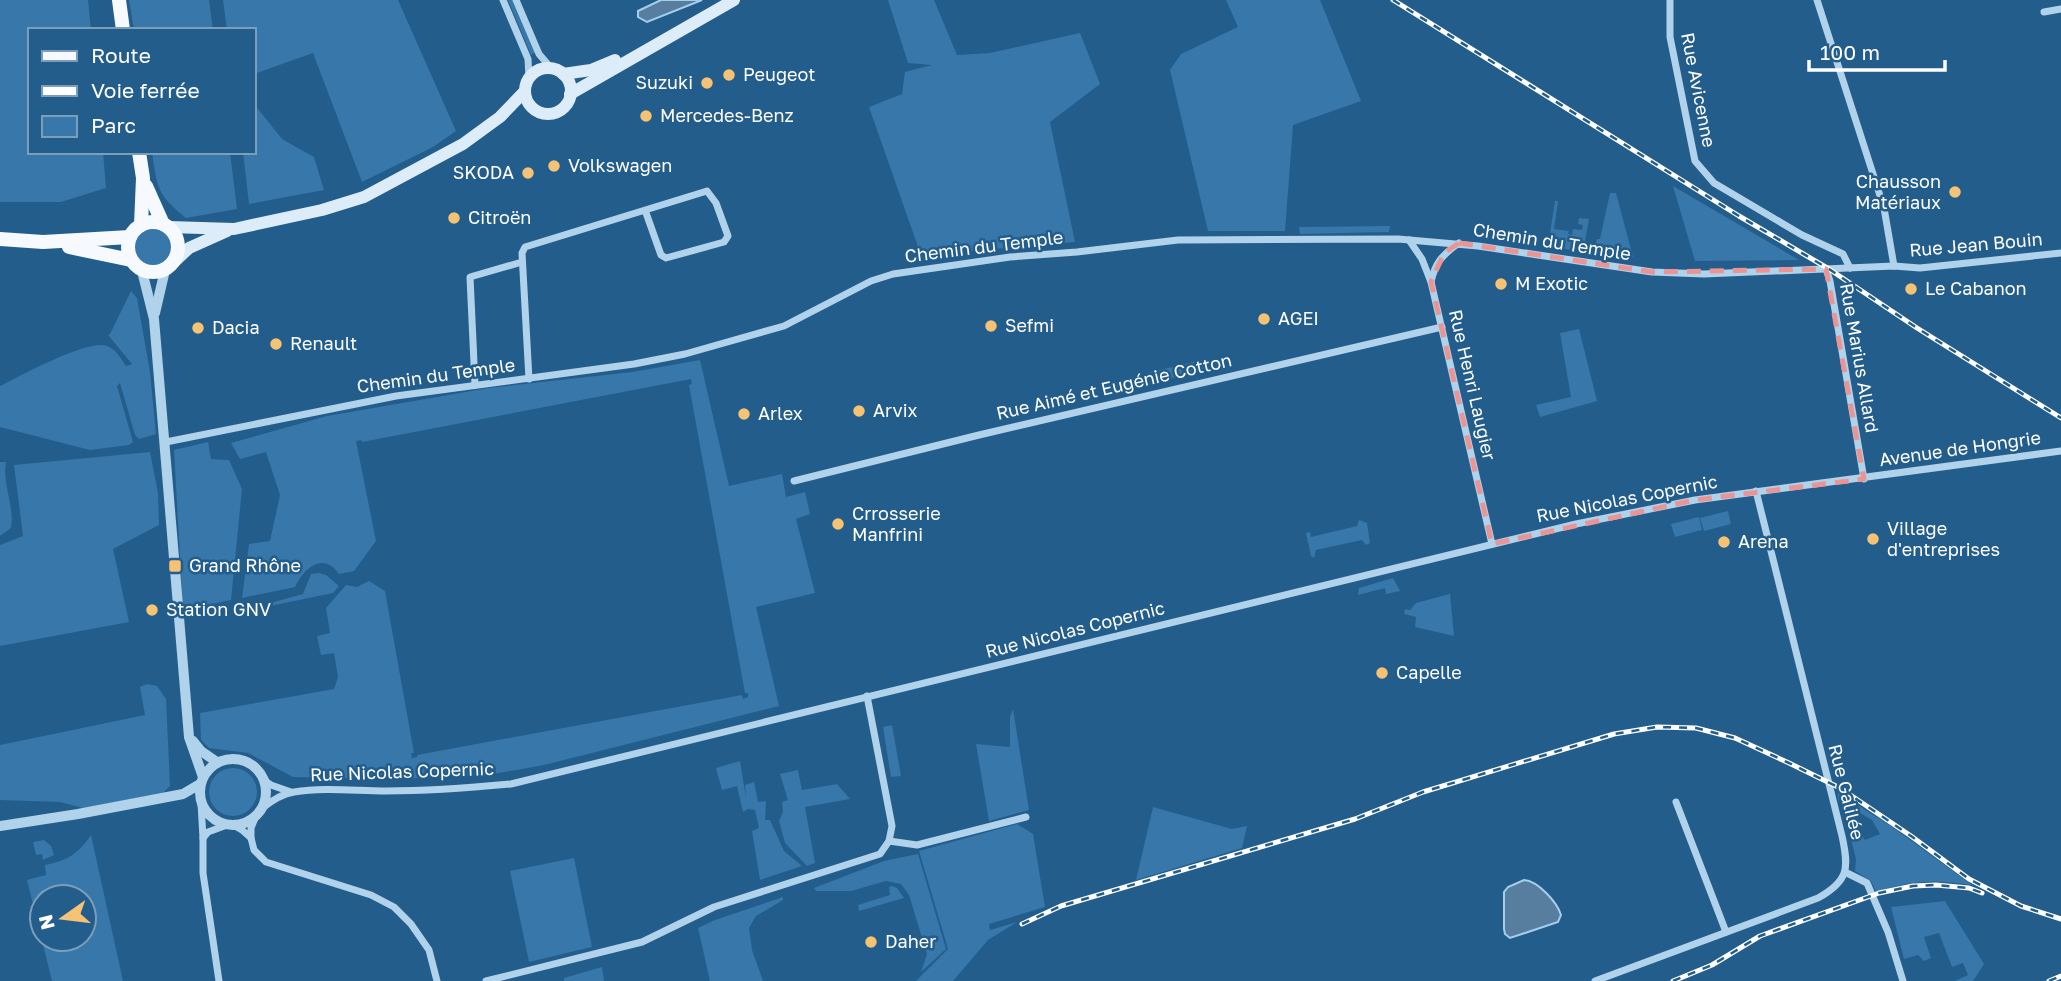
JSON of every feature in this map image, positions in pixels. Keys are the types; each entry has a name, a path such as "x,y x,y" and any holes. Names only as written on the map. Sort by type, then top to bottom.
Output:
{"main road":[{"path":"119,0 123,28"},
{"path":"570,94 734,0"},
{"path":"233,229 166,226 150,222 141,225 130,237 128,252 131,260 142,271 158,273 189,248 233,229 322,210 364,197 444,156 484,130 513,105 525,91 529,78 538,70 591,70 623,57 632,57"},
{"path":"484,130 518,114 535,109 548,113 556,112 566,104 570,94 568,79 557,71"},
{"path":"525,91 526,98 535,109"},
{"path":"139,154 143,178 153,207 174,233 179,248 170,266"},
{"path":"141,225 143,178"},
{"path":"0,239 43,242 130,237"},
{"path":"43,242 131,260"}],"street":[{"path":"503,0 528,59 529,78"},
{"path":"516,0 539,54 557,71"},
{"name":"Rue Avicenne","path":"1670,0 1670,37 1695,161 1714,183 1802,235 1843,254 1850,268"},
{"path":"1817,0 1884,208 1895,267"},
{"path":"2044,12 2061,9"},
{"path":"529,379 522,262 525,247 645,210 707,191 716,203 728,236 724,242 666,258 661,255 645,210"},
{"name":"Chemin du Temple","path":"166,442 354,403 634,364 784,326 871,281 919,270 1010,257 1178,240 1290,238 1458,243 1652,272 1704,274 1826,269"},
{"name":"Rue Henri Laugier","path":"1409,240 1422,259 1431,282 1492,544"},
{"path":"1431,282 1434,266 1444,253 1458,243"},
{"name":"Rue Jean Bouin","path":"1895,267 1920,268 2061,253"},
{"path":"475,385 470,277 522,262"},
{"path":"154,320 170,266"},
{"name":"Rue Marius Allard","path":"1864,479 1826,269 1895,267"},
{"path":"142,271 154,320 189,737 201,781 203,873 219,981"},
{"name":"Rue Aimé et Eugénie Cotton","path":"794,481 1442,327"},
{"name":"Avenue de Hongrie","path":"1864,479 2061,451"},
{"name":"Rue Nicolas Copernic","path":"292,792 319,789 388,791 511,784 1492,544 1656,507 1756,491 1864,479"},
{"name":"Rue Galilée","path":"1756,491 1842,836 1846,855 1845,872"},
{"path":"486,981 642,942 714,907 880,854 889,841 892,826 867,696"},
{"path":"189,737 201,751 217,762"},
{"path":"0,826 183,794 201,781 217,762 224,760 240,759 254,767 271,785 292,792"},
{"path":"250,838 251,828 266,792 264,780"},
{"path":"203,838 208,832 245,823 271,801 292,792"},
{"path":"183,794 201,802 209,815 243,830 250,838 254,850 265,862 371,895 394,907 411,924 429,950 437,981"},
{"path":"1676,802 1726,932"},
{"path":"889,841 917,845 1026,817"},
{"path":"1595,981 1818,898 1837,885 1845,872 1867,883 1888,932 1903,981"}],"highlighted area":[{"path":"1459,243 1652,272 1826,269 1864,479 1695,500 1492,544 1431,282 1444,253"}],"green space":[{"path":"0,0 88,0 91,28 28,28 28,154 103,154 106,188 61,202 0,202"},
{"path":"129,0 209,0 213,28 134,28"},
{"path":"223,0 398,0 456,131 433,147 362,182 313,53 256,73 256,28 227,28"},
{"path":"508,0 514,0 536,52 531,55"},
{"path":"888,0 934,0 957,55 990,53 1080,33 1100,84 1050,122 1075,242 970,251 923,261 869,107 902,94 905,72 932,65 908,63"},
{"path":"1226,0 1320,0 1361,101 1293,125 1285,231 1208,231 1170,70 1181,54 1238,27"},
{"path":"256,106 282,139 314,157 324,190 249,204 243,154 256,154"},
{"path":"152,154 230,154 237,209 186,218 164,196 155,174"},
{"path":"1673,186 1799,260 1695,261"},
{"path":"1610,193 1616,193 1633,257 1593,253 1597,239 1600,239"},
{"path":"1555,201 1558,201 1554,229 1569,231 1568,234 1572,235 1573,229 1582,230 1583,225 1578,224 1579,218 1589,219 1583,252 1548,246"},
{"path":"1390,226 1389,232 1300,234 1299,227"},
{"path":"153,228 166,234 172,247 166,260 153,266 140,260 134,247 140,234"},
{"path":"131,291 137,298 150,372 156,434 139,439 135,435 120,383 117,386 133,442 129,445 90,450 0,427 0,386 38,367 86,347 98,345 113,349 126,366 132,364 108,335"},
{"path":"1579,329 1597,401 1540,417 1536,405 1571,397 1560,333"},
{"path":"700,360 729,486 782,474 786,497 805,492 810,514 796,519 815,593 756,607 779,706 544,765 488,775 396,779 293,777 248,753 209,748 201,740 200,713 334,689 338,677 334,653 321,655 317,636 330,633 326,608 346,585 357,587 369,581 385,591 414,753 411,753 412,758 742,695 743,699 748,697 748,693 745,693 689,385 692,384 691,379 356,441 376,541 354,571 339,574 333,567 320,563 309,568 295,587 242,598 249,544 270,541 280,495 266,452 240,459 231,443 327,416 489,388 632,372"},
{"path":"1202,360 1204,370 1150,384 1147,373"},
{"path":"208,442 211,459 229,460 242,489 231,600 183,610 174,450"},
{"path":"150,452 158,493 159,525 113,549 129,622 0,646 0,545 23,536 14,465"},
{"path":"0,462 6,462 12,520 11,528 0,536"},
{"path":"1728,511 1731,524 1704,531 1700,518"},
{"path":"1699,517 1702,530 1675,537 1671,524"},
{"path":"1359,520 1367,523 1370,543 1366,545 1362,540 1316,550 1314,558 1311,556 1306,533 1310,532 1311,537 1357,526"},
{"path":"311,574 326,575 339,586 333,593 270,606 274,602 303,594"},
{"path":"1393,578 1400,591 1386,594 1385,588 1358,595 1359,588"},
{"path":"1450,594 1454,636 1415,627 1416,617 1404,614 1405,609 1410,610 1416,603"},
{"path":"147,684 157,686 166,699 170,786 163,793 83,808 60,802 0,800 0,745 145,715 140,687"},
{"path":"1013,709 1029,810 989,821 976,744 1010,747 1010,717"},
{"path":"892,725 901,776 891,777 883,727"},
{"path":"740,761 746,798 745,785 754,782 758,802 766,801 765,820 770,820 784,851 802,866 760,880 752,831 759,828 755,810 748,809 743,812 737,786 722,790 716,768"},
{"path":"233,768 242,769 250,775 256,783 256,801 250,809 242,815 233,816 224,815 216,809 210,801 209,792 210,783 216,775 224,769"},
{"path":"798,770 802,790 837,784 850,799 805,807 815,863 807,866 785,843 779,821 783,812 782,802 788,800 780,774"},
{"path":"1838,793 1891,826 1972,885 1924,882 1876,892 1871,881 1855,871 1856,859 1846,820 1850,817 1865,840 1880,834 1872,820 1838,800"},
{"path":"1153,807 1232,829 1247,826 1242,848 1136,880"},
{"path":"1017,824 1033,834 1045,907 989,924 990,930 1017,922 988,940 953,981 916,981 948,949 919,851"},
{"path":"91,835 123,981 52,981 45,953 98,953 98,883 28,884 27,880 46,875 45,865 77,852"},
{"path":"44,840 51,846 54,855 43,860 42,854 36,855 33,842"},
{"path":"918,854 946,949 921,972 927,954 909,895 901,884 886,881 851,891 816,891 814,888 884,861"},
{"path":"574,858 592,947 529,962 510,871"},
{"path":"889,887 897,888 904,898 859,911 858,905 890,895"},
{"path":"783,897 783,900 756,916 749,928 752,950 763,981 710,981 698,928"},
{"path":"1945,901 1984,964 1973,981 1955,981 1968,975 1963,963 1952,967 1939,933 1924,937 1931,958 1924,961 1918,955 1904,959 1891,907"},
{"path":"602,967 604,981 564,981 564,978"}],"shaded area":[{"path":"661,0 702,0 647,22 638,17 638,11"},
{"path":"1524,880 1535,884 1546,893 1561,915 1558,922 1510,938 1504,929 1504,892 1508,887"}],"railway":[{"path":"1393,0 1739,216 1829,269 2061,418"},
{"path":"1022,924 1061,906 1355,819 1423,792 1614,734 1657,727 1696,728 1735,738 1789,763 1840,788 1969,879 2021,906 2061,919"},
{"path":"1673,981 1712,965 1760,936 1879,893 1913,886 1936,885 1969,888 1982,893"},
{"path":"2049,981 2061,976"}],"place":[{"name":"Peugeot","path":"729,75"},
{"name":"Suzuki","path":"707,83"},
{"name":"Mercedes-Benz","path":"646,116"},
{"name":"Volkswagen","path":"554,166"},
{"name":"SKODA","path":"528,173"},
{"name":"Chausson Matériaux","path":"1955,192"},
{"name":"Citroën","path":"454,218"},
{"name":"M Exotic","path":"1501,284"},
{"name":"Le Cabanon","path":"1911,289"},
{"name":"AGEI","path":"1264,319"},
{"name":"Sefmi","path":"991,326"},
{"name":"Dacia","path":"198,328"},
{"name":"Renault","path":"276,344"},
{"name":"Arvix","path":"859,411"},
{"name":"Arlex","path":"744,414"},
{"name":"Crrosserie Manfrini","path":"838,524"},
{"name":"Village d'entreprises","path":"1873,539"},
{"name":"Arena","path":"1724,542"},
{"name":"Grand Rhône","path":"175,566"},
{"name":"Station GNV","path":"152,610"},
{"name":"Capelle","path":"1382,673"},
{"name":"Daher","path":"871,942"}]}
